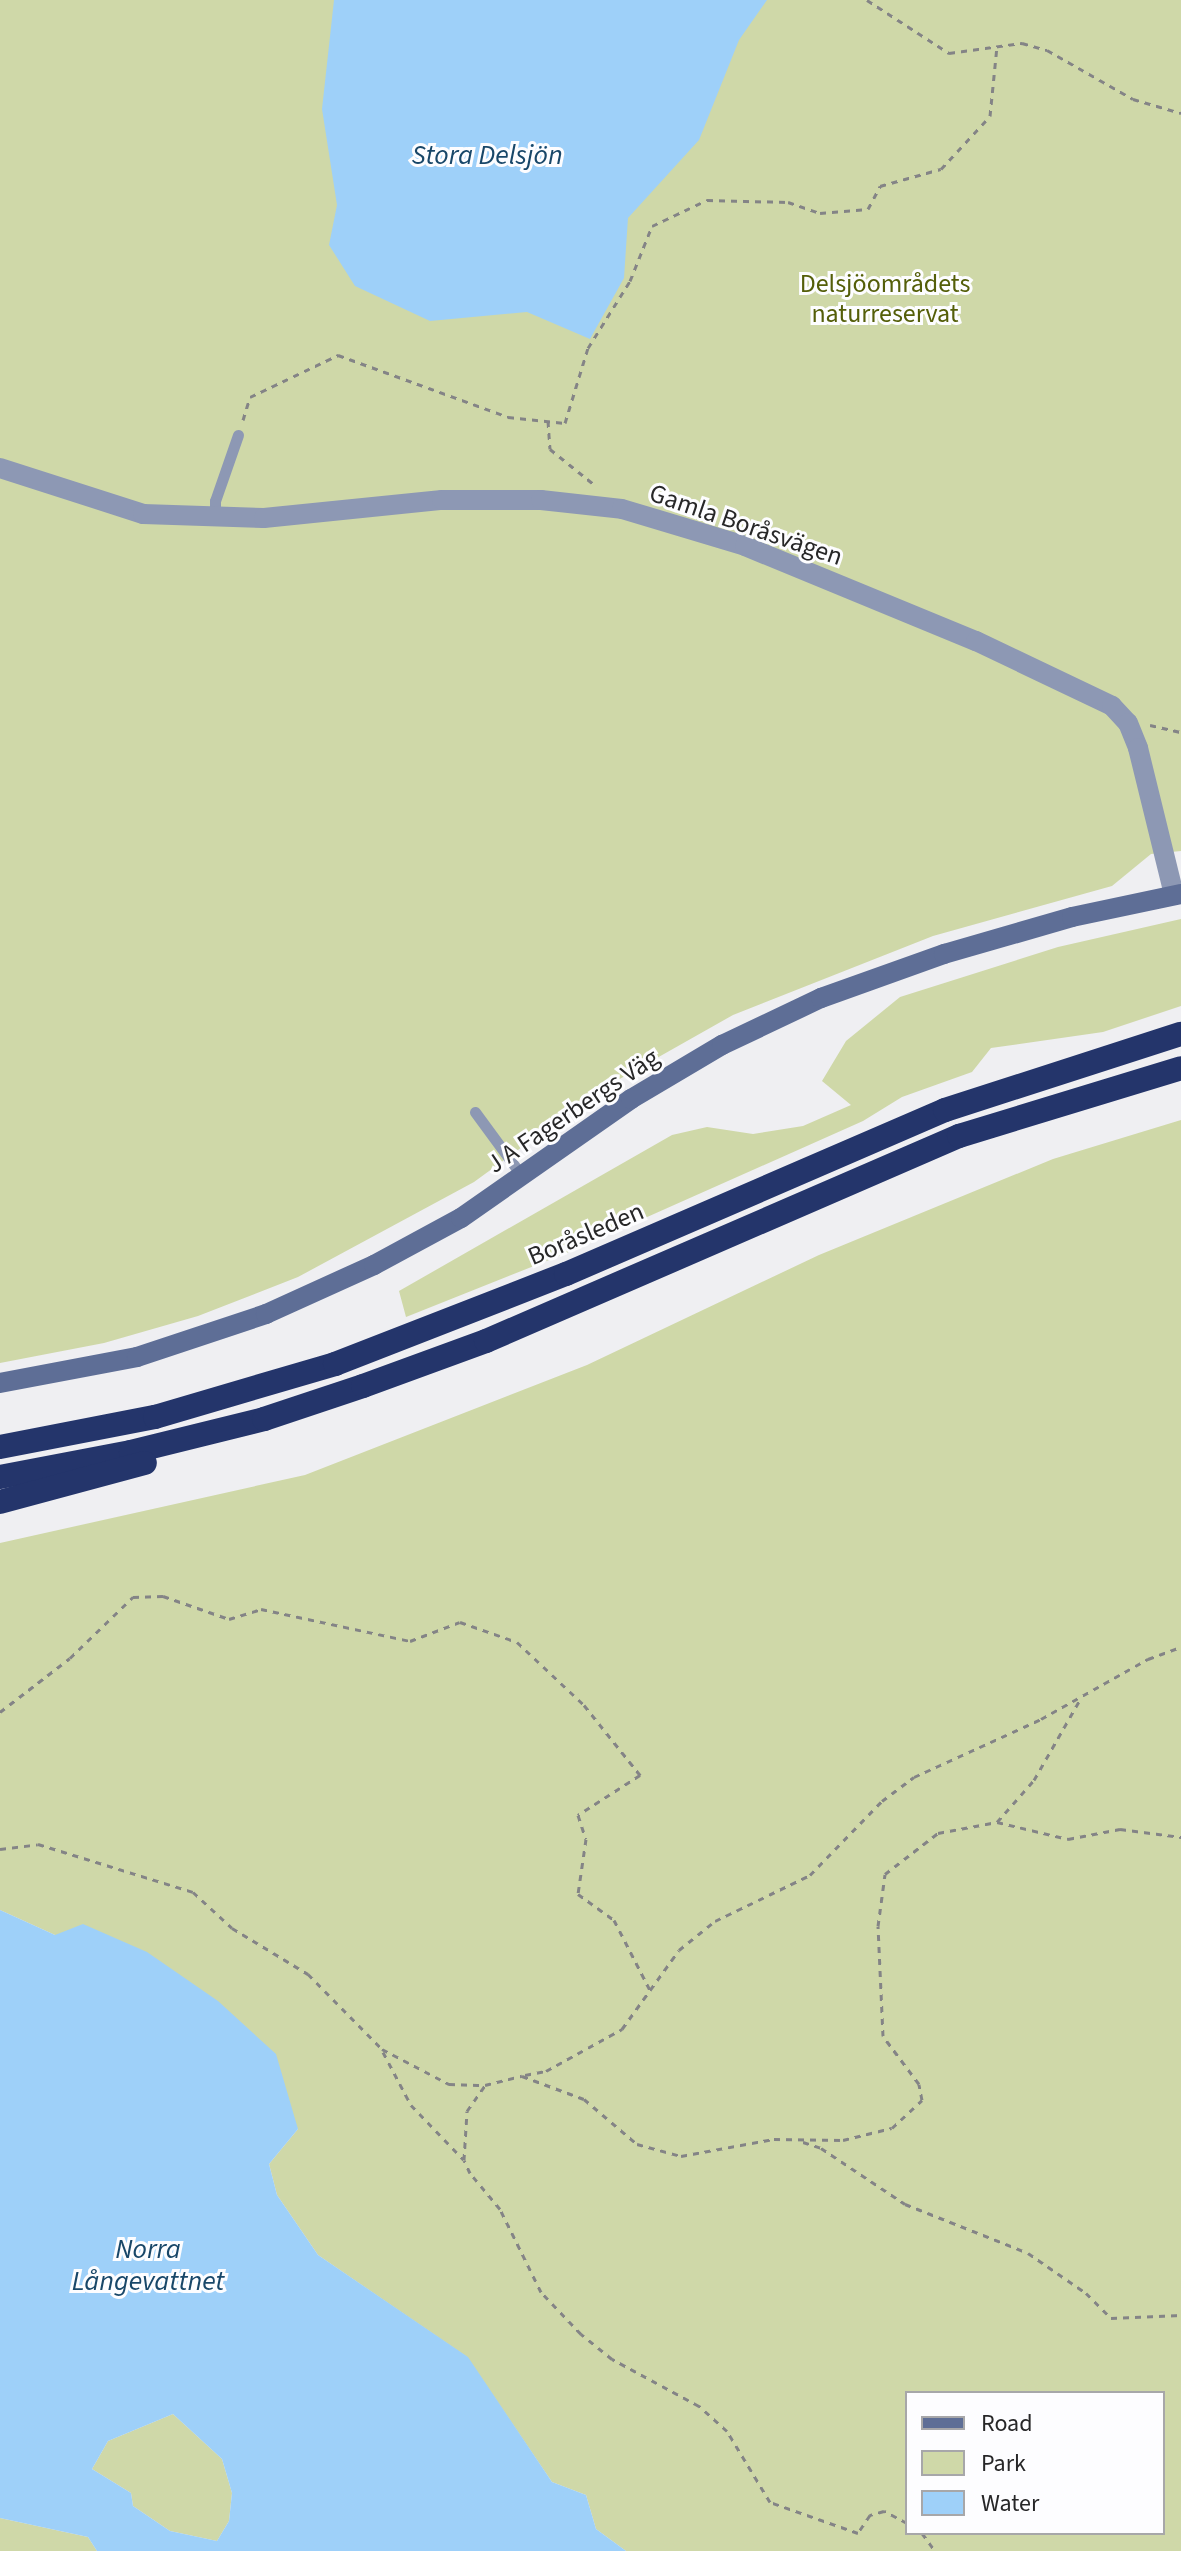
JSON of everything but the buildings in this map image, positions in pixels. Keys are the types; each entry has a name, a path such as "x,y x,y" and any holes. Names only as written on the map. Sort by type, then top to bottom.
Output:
{"highway":[{"name":"Boråsleden","path":"0,1447 155,1417 335,1364 566,1274 945,1110 1181,1034"},
{"path":"0,1502 127,1470 486,1341 959,1136 1181,1068"},
{"path":"0,1477 131,1452 264,1419"}],"street":[{"name":"Gamla Boråsvägen","path":"0,468 143,514 215,519 442,500 541,500 603,507 745,546 890,605 1077,688 1112,706 1128,723"},
{"path":"1128,723 1177,895"},
{"name":"J A Fagerbergs Väg","path":"0,1383 137,1357 266,1314 461,1218 683,1068 821,998 1043,925 1177,895"}],"lane":[{"path":"215,519 215,501 238,435"},
{"path":"475,1112 522,1176"}],"path":[{"path":"867,0 949,53 1022,43 1047,50 1133,99 1181,113"},
{"path":"238,435 250,397 338,355 508,417 565,423 588,348 630,281 652,226 707,200 788,202 820,213 868,209 880,186 941,169 990,116 997,46"},
{"path":"548,421 550,449 594,480 603,507"},
{"path":"1128,723 1181,732"},
{"path":"0,1712 70,1658 133,1597 163,1596 229,1619 261,1609 410,1641 460,1622 517,1642 584,1705 640,1775 578,1815 586,1839 578,1894 614,1920 650,1990"},
{"path":"382,2049 449,2084 485,2085 546,2071 622,2029 679,1950 715,1921 810,1875 882,1801 914,1777 1081,1698 1148,1659 1181,1647"},
{"path":"997,1822 1034,1780 1081,1698"},
{"path":"522,2076 564,2088 637,2144 658,2152 716,2154 774,2139 843,2140 892,2128 922,2100 919,2084 883,2036 878,1926 885,1874 938,1833 997,1822 1068,1839 1120,1829 1181,1837"},
{"path":"0,1849 38,1844 193,1892 232,1928 308,1974 382,2049 411,2105 464,2160 500,2209 541,2292 612,2359 699,2406 727,2431 770,2502 858,2533 870,2515 884,2511 905,2522"},
{"path":"464,2160 467,2111 485,2085"},
{"path":"799,2141 821,2148 905,2204 1028,2253 1086,2293 1111,2318 1181,2315"}],"green space":[{"name":"Delsjöområdets naturreservat","path":"0,0 1181,0 1181,851 1151,854 1112,886 933,936 733,1015 602,1089 474,1182 298,1277 198,1316 104,1343 0,1363"},
{"path":"1181,919 1181,1006 1103,1032 991,1048 972,1072 902,1097 863,1121 564,1254 406,1317 399,1291 672,1135 707,1127 753,1134 803,1126 851,1105 822,1081 846,1041 900,997 1058,947"},
{"path":"1181,1120 1181,2551 626,2551 596,2529 586,2495 552,2482 467,2357 318,2255 277,2195 269,2164 298,2129 55,1935 0,1910 0,1543 305,1475 587,1365 819,1255 1053,1159"},
{"path":"173,2414 222,2459 232,2493 229,2521 217,2541 170,2531 133,2506 131,2493 92,2469 108,2441"},
{"path":"0,2518 88,2537 97,2551 0,2551"}],"water":[{"name":"Stora Delsjön","path":"334,0 767,0 739,40 699,140 628,218 624,278 590,339 527,312 430,321 355,286 329,245 337,205 322,109"},
{"name":"Norra Långevattnet","path":"0,1910 55,1935 83,1924 147,1952 218,2001 276,2054 298,2129 269,2164 277,2195 318,2255 468,2357 552,2482 586,2495 596,2529 626,2551 97,2551 88,2537 0,2518","holes":["173,2414 222,2459 232,2493 229,2521 217,2541 170,2531 133,2506 131,2493 92,2469 108,2441"]}]}
